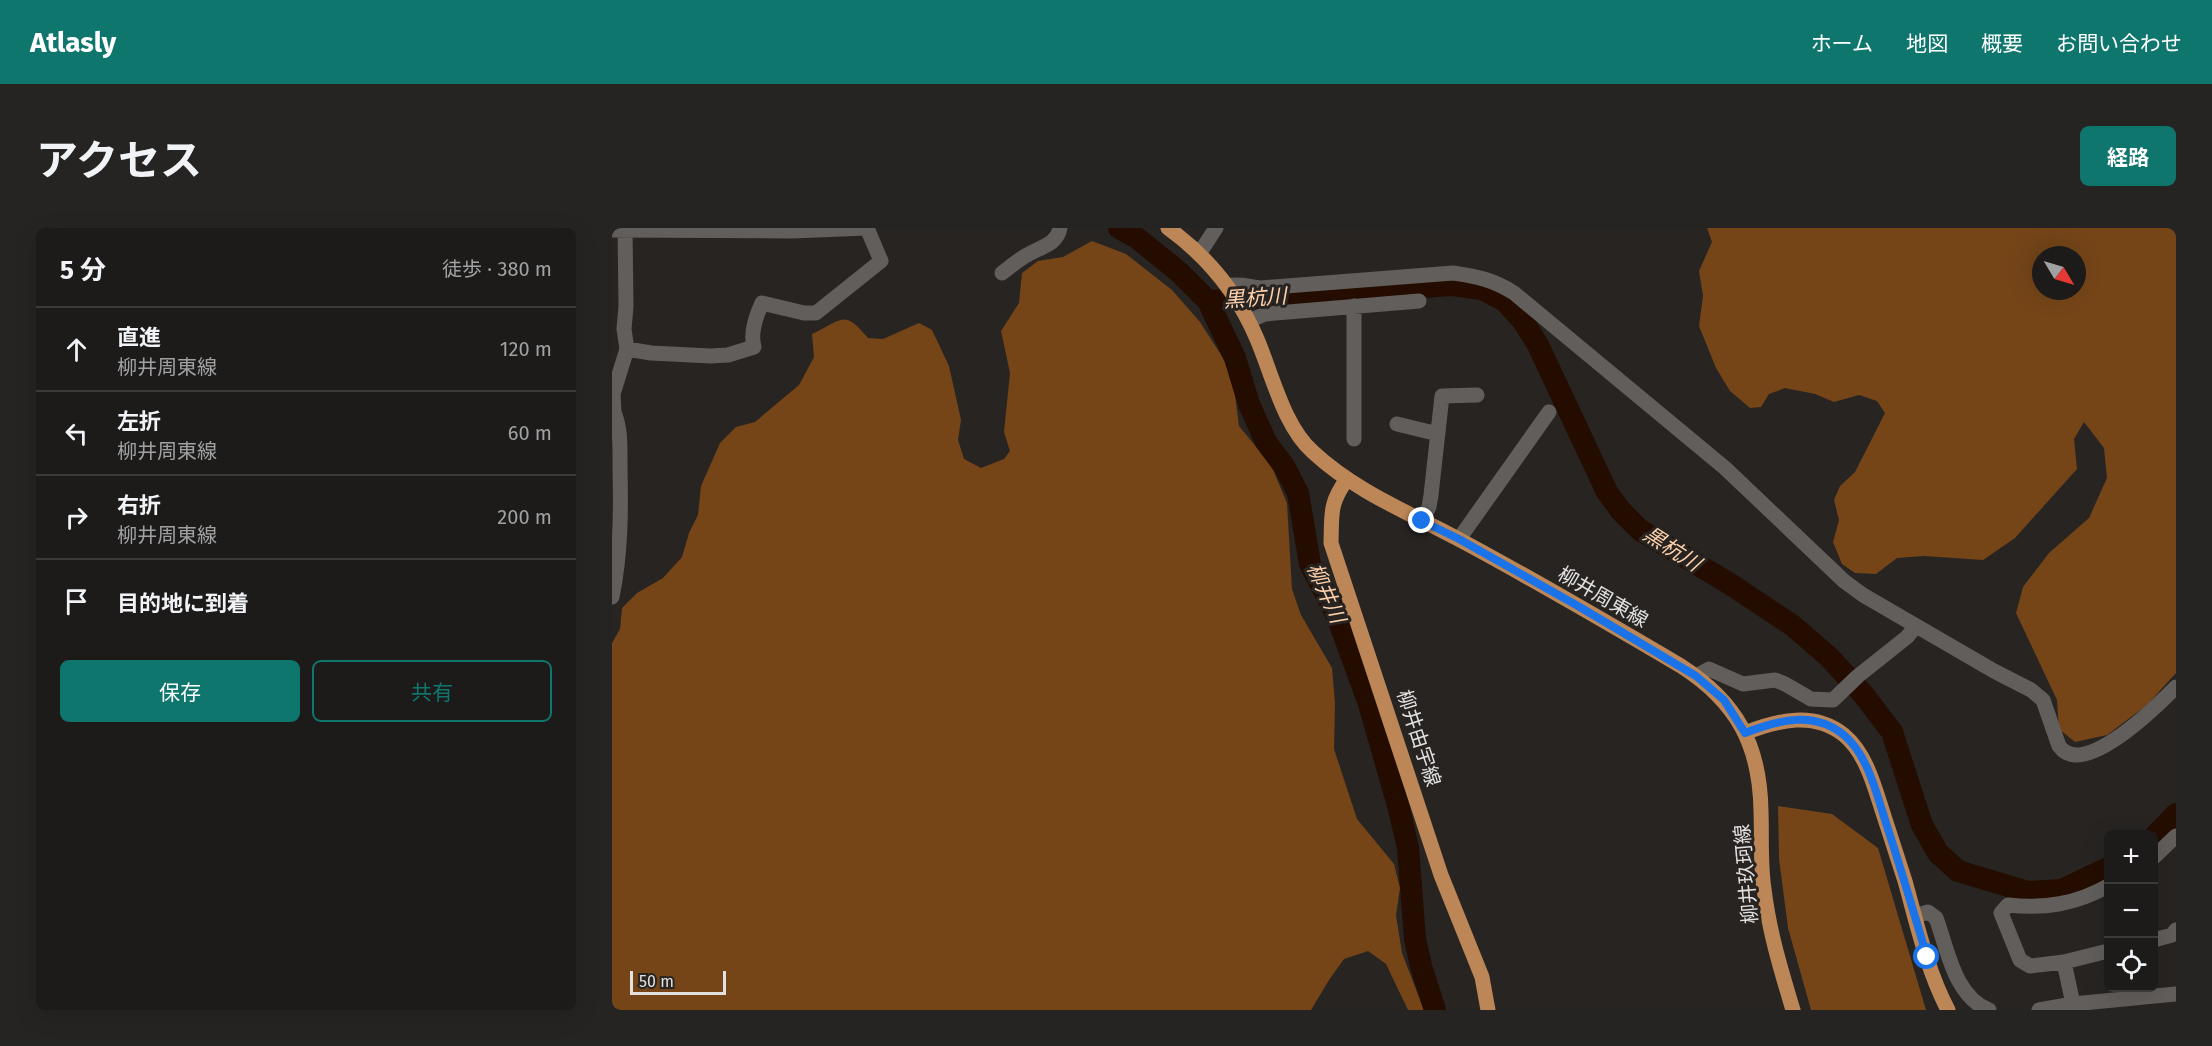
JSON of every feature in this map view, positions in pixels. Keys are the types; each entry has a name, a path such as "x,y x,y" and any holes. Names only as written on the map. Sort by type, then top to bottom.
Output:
{"main road":[{"name":"柳井周東線","path":"1168,228 1216,271 1229,287 1246,315 1278,395 1296,430 1311,451 1365,492 1459,539 1696,676 1724,700 1745,733"},
{"name":"柳井由宇線","path":"1347,479 1336,495 1332,510 1331,543 1442,875 1482,977 1488,1010"},
{"path":"1745,733 1767,724 1791,719 1828,725 1845,736 1858,751 1870,777 1930,967 1948,1010"},
{"name":"柳井玖珂線","path":"1745,733 1754,756 1758,779 1764,890 1776,952 1793,1010"}],"street":[{"path":"612,597 621,533 620,437 613,412 613,394 627,349 619,308 621,229 792,231 867,228 880,261 816,313 804,313 762,303 755,316 752,342 754,347 728,355 711,356 651,353 627,349"},
{"path":"1002,273 1026,256 1050,244 1059,235 1060,228"},
{"path":"1198,255 1216,228"},
{"path":"1229,287 1236,284 1261,288 1453,273 1477,276 1498,283 1514,293 1725,468 1844,581 1863,596 2031,690 2043,700 2058,746 2063,752 2075,756 2111,742 2121,736 2176,687"},
{"path":"1246,315 1419,301"},
{"path":"1354,306 1354,439"},
{"path":"1422,521 1429,507 1431,495 1442,396 1477,395"},
{"path":"1459,539 1549,412"},
{"path":"1397,424 1438,434"},
{"path":"1696,676 1709,669 1743,684 1775,680 1811,699 1833,700 1858,676 1907,637 1916,626"},
{"path":"2158,853 2176,836"},
{"path":"2104,889 2092,895 2054,906 2031,908 2008,905 2001,913 2020,960 2030,966 2064,962 2104,952"},
{"path":"1915,916 1928,912 1936,918 1956,976 1965,992 1989,1010"},
{"path":"2158,939 2172,935 2176,930"},
{"path":"2064,962 2073,1004"},
{"path":"2039,1010 2073,1004 2176,994"}],"shaded area":[{"path":"1707,228 2176,228 2176,673 2147,705 2107,735 2075,742 2059,729 2057,700 2016,613 2023,587 2049,553 2089,518 2107,478 2104,448 2084,422 2074,439 2077,469 2015,538 1983,560 1924,556 1897,558 1876,574 1855,573 1842,564 1833,542 1839,520 1834,500 1840,486 1855,472 1885,413 1877,401 1859,395 1834,402 1815,394 1785,388 1769,394 1761,407 1750,408 1730,391 1716,368 1699,326 1703,296 1699,271 1712,242"},
{"path":"1092,241 1126,254 1172,290 1200,322 1232,372 1239,426 1271,465 1287,503 1292,589 1301,615 1332,668 1335,703 1334,749 1357,819 1394,864 1400,888 1396,915 1402,953 1424,1010 1408,1010 1386,964 1368,951 1344,959 1311,1010 612,1010 612,643 620,629 622,608 637,593 663,578 682,557 689,533 698,515 701,486 720,443 736,427 755,422 799,385 814,357 812,334 837,321 848,320 868,338 883,339 919,323 932,330 949,366 961,420 958,440 964,459 981,468 1004,459 1010,451 1004,432 1010,373 1001,331 1019,303 1022,273 1038,261 1063,257"},
{"path":"1778,806 1832,814 1878,848 1926,1010 1811,1010 1788,928 1779,859"}],"waterway":[{"name":"柳井川","path":"1119,228 1137,238 1179,272 1208,301 1235,358 1249,404 1266,442 1284,466 1298,493 1310,564 1337,616 1369,704 1399,809 1408,848 1415,939 1435,1010"},
{"name":"黒杭川","path":"1208,301 1452,285 1482,289 1505,301 1523,321 1538,345 1607,492 1621,511 1640,530 1730,584 1792,625 1829,657 1863,694 1892,732 1922,825 1938,853 1958,871 2028,892 2062,890 2104,870"},
{"name":"黒杭川","path":"2158,833 2176,814"}],"route":[{"path":"1422,521 1459,539 1681,666 1724,700 1745,733 1767,724 1791,719 1809,720 1828,725 1845,736 1858,751 1870,777 1904,878 1927,957"}]}
